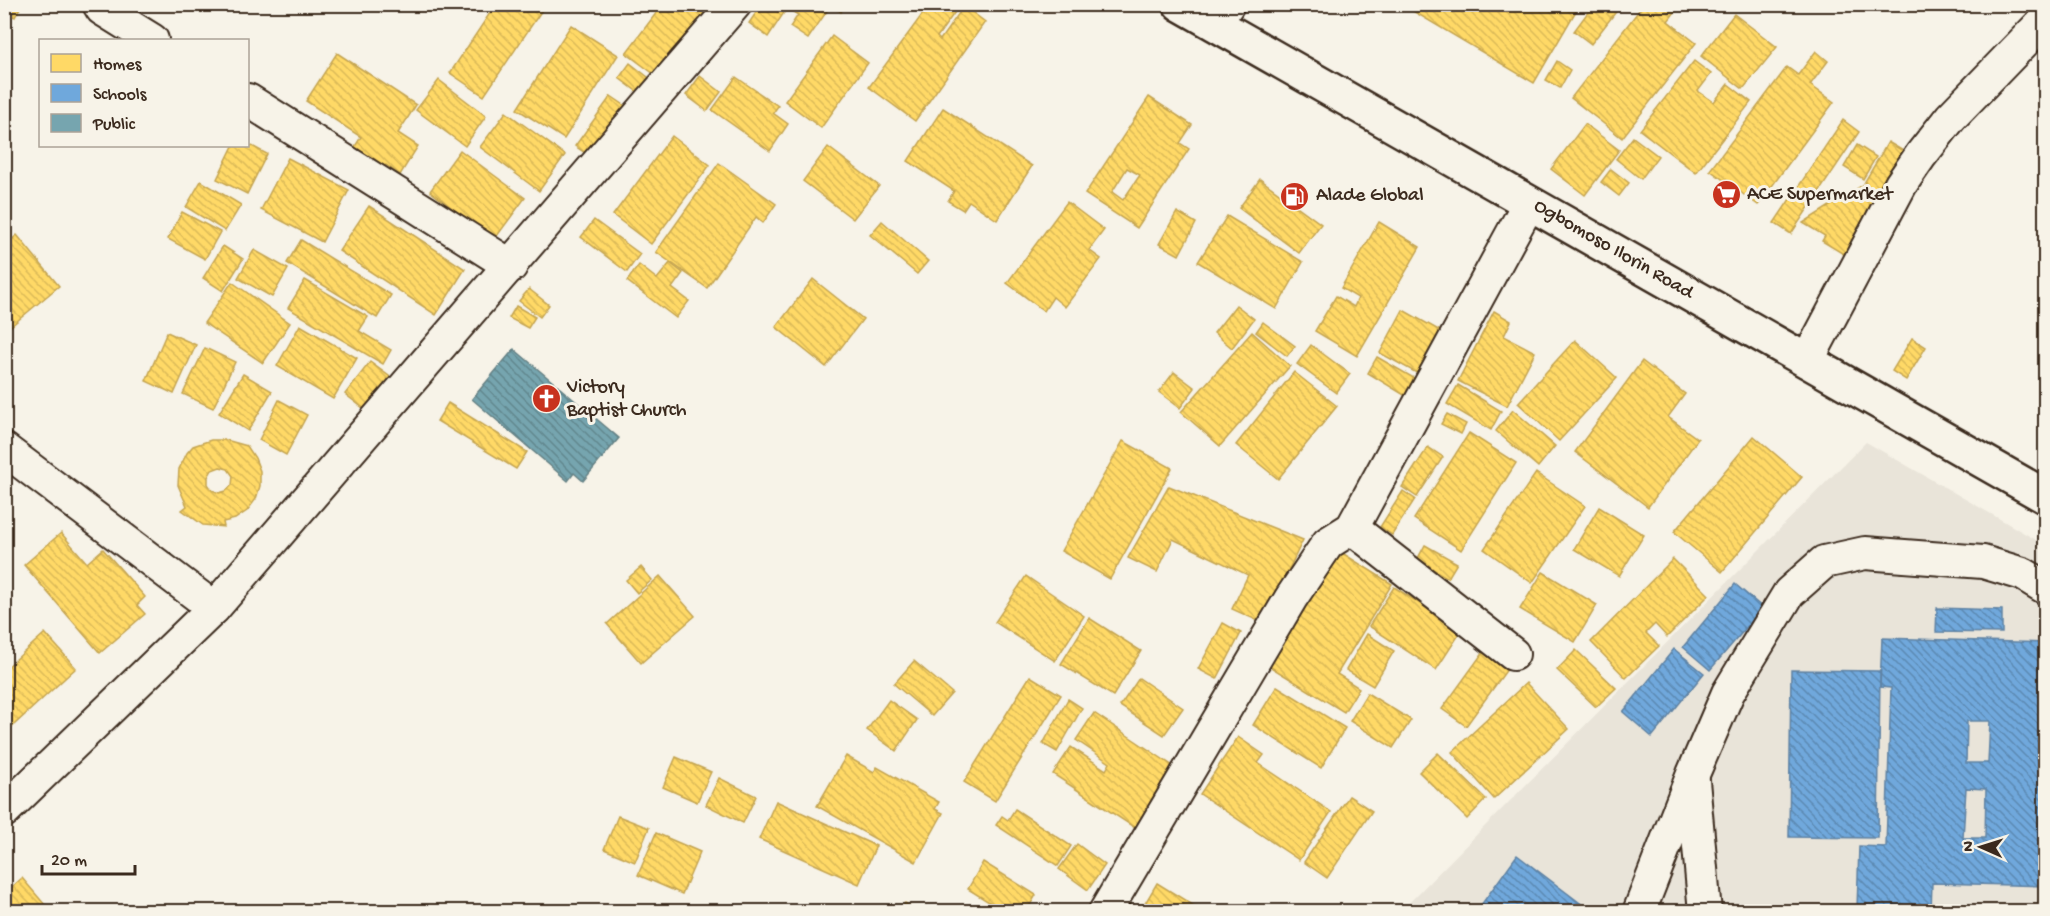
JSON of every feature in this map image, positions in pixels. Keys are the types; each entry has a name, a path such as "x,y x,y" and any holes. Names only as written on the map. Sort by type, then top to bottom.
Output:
{"highway":[{"name":"Ogbomoso Ilorin Road","path":"1180,4 1222,14 1529,203 2046,497"}],"street":[{"path":"99,4 102,9 150,39"},
{"path":"4,811 214,608 735,4"},
{"path":"1807,361 1901,184 1921,155 1951,117 2046,19"},
{"path":"249,101 510,266"},
{"path":"1105,912 1291,598 1328,543 1352,528 1529,203"},
{"path":"4,449 214,608"},
{"path":"1352,528 1512,654"},
{"path":"1639,912 1693,774 1728,693 1789,593 1824,562 1865,553 1983,562 2023,574 2046,588"},
{"path":"1693,774 1705,912"}],"shaded area":[{"path":"1866,442 2045,545 2045,911 1400,912"}],"building: Homes":[{"path":"4,4 22,4 15,17 4,12"},
{"path":"496,4 546,4 484,96 450,73"},
{"path":"663,4 712,4 658,77 626,53"},
{"path":"762,4 846,4 841,12 831,5 808,39 790,27 798,15 787,8 768,37 749,23"},
{"path":"930,4 960,5 937,37 940,40 964,6 985,22 915,121 869,87"},
{"path":"1401,4 1580,4 1534,83"},
{"path":"1594,4 1622,4 1591,44 1574,31"},
{"path":"1644,4 1681,4 1668,21 1696,43 1622,138 1571,98"},
{"path":"1734,14 1777,47 1743,89 1701,56"},
{"path":"571,25 618,55 564,139 517,109"},
{"path":"832,36 868,63 821,128 785,101"},
{"path":"1816,51 1828,61 1810,85 1834,102 1758,205 1710,170 1787,67 1798,75"},
{"path":"337,53 416,105 398,133 418,146 400,175 386,165 379,175 349,156 361,137 306,101"},
{"path":"1557,61 1570,70 1560,88 1546,80"},
{"path":"1694,61 1711,74 1698,91 1714,102 1728,84 1751,102 1696,173 1640,130"},
{"path":"630,63 653,81 643,96 619,78"},
{"path":"700,76 721,92 707,111 686,95"},
{"path":"736,77 778,106 773,113 788,124 770,151 712,110"},
{"path":"439,80 486,116 465,146 416,110"},
{"path":"611,96 627,107 591,157 575,146"},
{"path":"1149,97 1192,125 1180,143 1189,149 1137,228 1085,194","holes":["1127,168 1140,175 1123,200 1112,192"]},
{"path":"943,108 1032,166 997,220 969,201 963,210 948,201 954,191 908,161"},
{"path":"506,112 565,155 539,191 480,147"},
{"path":"1843,120 1859,132 1791,234 1774,223"},
{"path":"1585,124 1619,150 1585,195 1551,169"},
{"path":"672,136 710,165 651,244 613,215"},
{"path":"1633,137 1658,156 1641,179 1616,159"},
{"path":"1888,142 1910,155 1850,258 1822,241 1825,236 1803,223 1863,185"},
{"path":"249,145 267,154 247,194 217,179 233,147 249,147"},
{"path":"1857,145 1876,157 1863,179 1844,167"},
{"path":"828,147 879,186 853,219 803,181"},
{"path":"460,150 525,198 494,240 430,191"},
{"path":"288,158 349,190 322,242 261,210"},
{"path":"719,163 776,204 763,223 756,217 707,288 656,252"},
{"path":"1611,169 1629,183 1619,196 1601,182"},
{"path":"1260,179 1321,224 1299,253 1239,208"},
{"path":"201,181 241,205 225,231 186,207"},
{"path":"1067,202 1104,230 1089,250 1101,259 1065,307 1053,297 1044,311 1007,283"},
{"path":"369,206 465,269 436,315 339,251"},
{"path":"182,212 220,232 205,259 168,239"},
{"path":"1177,212 1196,223 1179,255 1159,244"},
{"path":"1227,216 1303,262 1276,309 1198,262"},
{"path":"594,220 640,254 627,272 581,237"},
{"path":"882,221 928,261 917,274 870,235"},
{"path":"1379,222 1420,247 1357,356 1315,331 1336,296 1354,307 1358,298 1341,288"},
{"path":"17,235 59,286 4,332 4,246"},
{"path":"301,240 391,295 377,318 287,263"},
{"path":"223,246 243,259 223,291 203,278"},
{"path":"254,250 288,269 272,297 238,278"},
{"path":"670,263 683,273 672,288 689,301 676,318 627,281 639,265 657,279"},
{"path":"813,279 863,319 826,367 776,327"},
{"path":"305,280 368,317 359,331 391,350 383,364 288,308"},
{"path":"232,282 290,323 263,363 204,323"},
{"path":"529,289 549,305 540,317 519,301"},
{"path":"1236,305 1254,319 1232,348 1214,333"},
{"path":"516,306 535,317 528,328 509,318"},
{"path":"1403,310 1444,333 1422,376 1380,353"},
{"path":"1494,311 1511,321 1504,336 1535,352 1507,406 1458,381"},
{"path":"1263,322 1295,346 1287,356 1256,332"},
{"path":"300,325 357,358 333,399 277,366"},
{"path":"167,332 196,345 174,394 146,381"},
{"path":"1252,332 1290,366 1220,446 1181,412"},
{"path":"1912,338 1926,347 1906,380 1892,371"},
{"path":"1575,340 1617,378 1559,441 1518,403"},
{"path":"1311,345 1350,374 1336,393 1297,364"},
{"path":"205,348 235,362 213,408 183,394"},
{"path":"1377,357 1419,381 1409,398 1368,373"},
{"path":"1642,361 1685,394 1668,417 1698,439 1648,507 1575,452"},
{"path":"370,362 397,382 372,415 345,394"},
{"path":"1174,372 1195,388 1180,408 1159,392"},
{"path":"1294,372 1337,406 1278,479 1236,445"},
{"path":"243,374 272,391 248,431 219,413"},
{"path":"1458,385 1501,411 1491,430 1447,404"},
{"path":"279,400 307,415 286,455 259,440"},
{"path":"448,403 527,452 516,469 437,421"},
{"path":"1513,410 1555,446 1538,467 1496,431"},
{"path":"1447,414 1466,424 1461,434 1441,424"},
{"path":"1469,433 1516,463 1461,550 1414,519"},
{"path":"1754,436 1802,477 1722,572 1674,532"},
{"path":"211,440 226,440 247,446 260,471 260,486 256,499 247,511 235,519 223,522 224,527 203,525 182,510 187,506 178,485 179,469 193,446","holes":["220,467 228,469 233,476 232,485 226,491 219,493 212,490 208,484 208,477 212,470"]},
{"path":"1123,441 1172,468 1110,579 1061,551"},
{"path":"1428,447 1443,457 1417,497 1402,487"},
{"path":"1536,473 1585,506 1532,583 1484,549"},
{"path":"1169,486 1303,540 1263,623 1232,609 1248,575 1173,539 1157,572 1128,558"},
{"path":"1403,491 1415,499 1392,535 1380,527"},
{"path":"1599,507 1644,535 1619,576 1574,549"},
{"path":"61,533 87,563 103,549 145,597 137,605 145,614 100,653 24,565"},
{"path":"1425,545 1457,563 1448,578 1417,560"},
{"path":"1339,551 1392,584 1337,674 1359,688 1344,712 1269,666"},
{"path":"1673,559 1709,595 1667,637 1655,624 1646,633 1659,646 1626,678 1591,642"},
{"path":"641,567 652,580 637,593 626,580"},
{"path":"1543,572 1597,605 1575,642 1520,609"},
{"path":"660,576 695,616 641,663 607,624"},
{"path":"1026,576 1084,616 1055,661 995,622"},
{"path":"1394,587 1462,630 1436,670 1369,626"},
{"path":"1089,618 1141,651 1113,696 1061,664"},
{"path":"1223,623 1241,633 1217,679 1198,669"},
{"path":"45,633 76,668 4,734 4,670"},
{"path":"1367,634 1394,651 1373,686 1346,670"},
{"path":"1576,650 1616,688 1596,707 1557,670"},
{"path":"1484,651 1508,668 1466,726 1442,709"},
{"path":"914,661 952,693 932,716 894,684"},
{"path":"1030,676 1061,695 995,801 964,782"},
{"path":"1139,678 1183,708 1164,735 1120,706"},
{"path":"1526,683 1569,729 1494,799 1452,752"},
{"path":"1277,686 1345,728 1321,768 1253,725"},
{"path":"1367,693 1411,720 1393,748 1350,721"},
{"path":"1068,699 1082,708 1057,752 1043,744"},
{"path":"889,700 917,720 896,751 867,730"},
{"path":"1094,713 1176,768 1135,828 1053,774 1071,747 1106,770 1110,763 1076,740"},
{"path":"1238,737 1264,755 1258,763 1331,812 1299,860 1200,794"},
{"path":"1438,753 1486,799 1467,819 1419,772"},
{"path":"846,756 874,772 877,767 939,802 935,809 943,813 916,862 817,806"},
{"path":"676,757 711,772 697,802 663,787"},
{"path":"719,778 756,796 743,823 706,805"},
{"path":"1349,796 1372,811 1327,878 1304,862"},
{"path":"776,801 876,846 859,884 759,839"},
{"path":"1015,809 1071,846 1058,866 996,825 1002,816 1008,820"},
{"path":"618,816 649,828 635,862 604,849"},
{"path":"656,833 700,852 682,894 638,875"},
{"path":"1077,844 1105,865 1088,890 1059,869"},
{"path":"983,862 1036,895 1026,912 1005,912 968,889"},
{"path":"22,878 51,912 4,912 4,894"},
{"path":"1157,883 1204,912 1140,912"},
{"path":"905,903 918,912 900,912"}],"building: Schools":[{"path":"1735,584 1763,608 1710,670 1683,647"},
{"path":"1937,608 2002,610 2002,633 1936,632"},
{"path":"1882,638 2046,643 2046,886 1932,883 1931,911 1857,909 1859,846 1886,847 1891,688 1880,687","holes":["1967,721 1990,721 1988,763 1966,763","1966,788 1986,789 1985,838 1963,838"]},
{"path":"1674,649 1704,673 1652,737 1623,712"},
{"path":"1791,670 1880,671 1878,838 1789,837"},
{"path":"1517,855 1592,912 1476,912"}],"building: Public":[{"path":"514,349 619,438 583,481 574,473 568,481 472,399"}],"place":[{"name":"ACE Supermarket","path":"1726,195"},
{"name":"Alade Global","path":"1295,196"},
{"name":"Victory Baptist Church","path":"546,399"}]}
